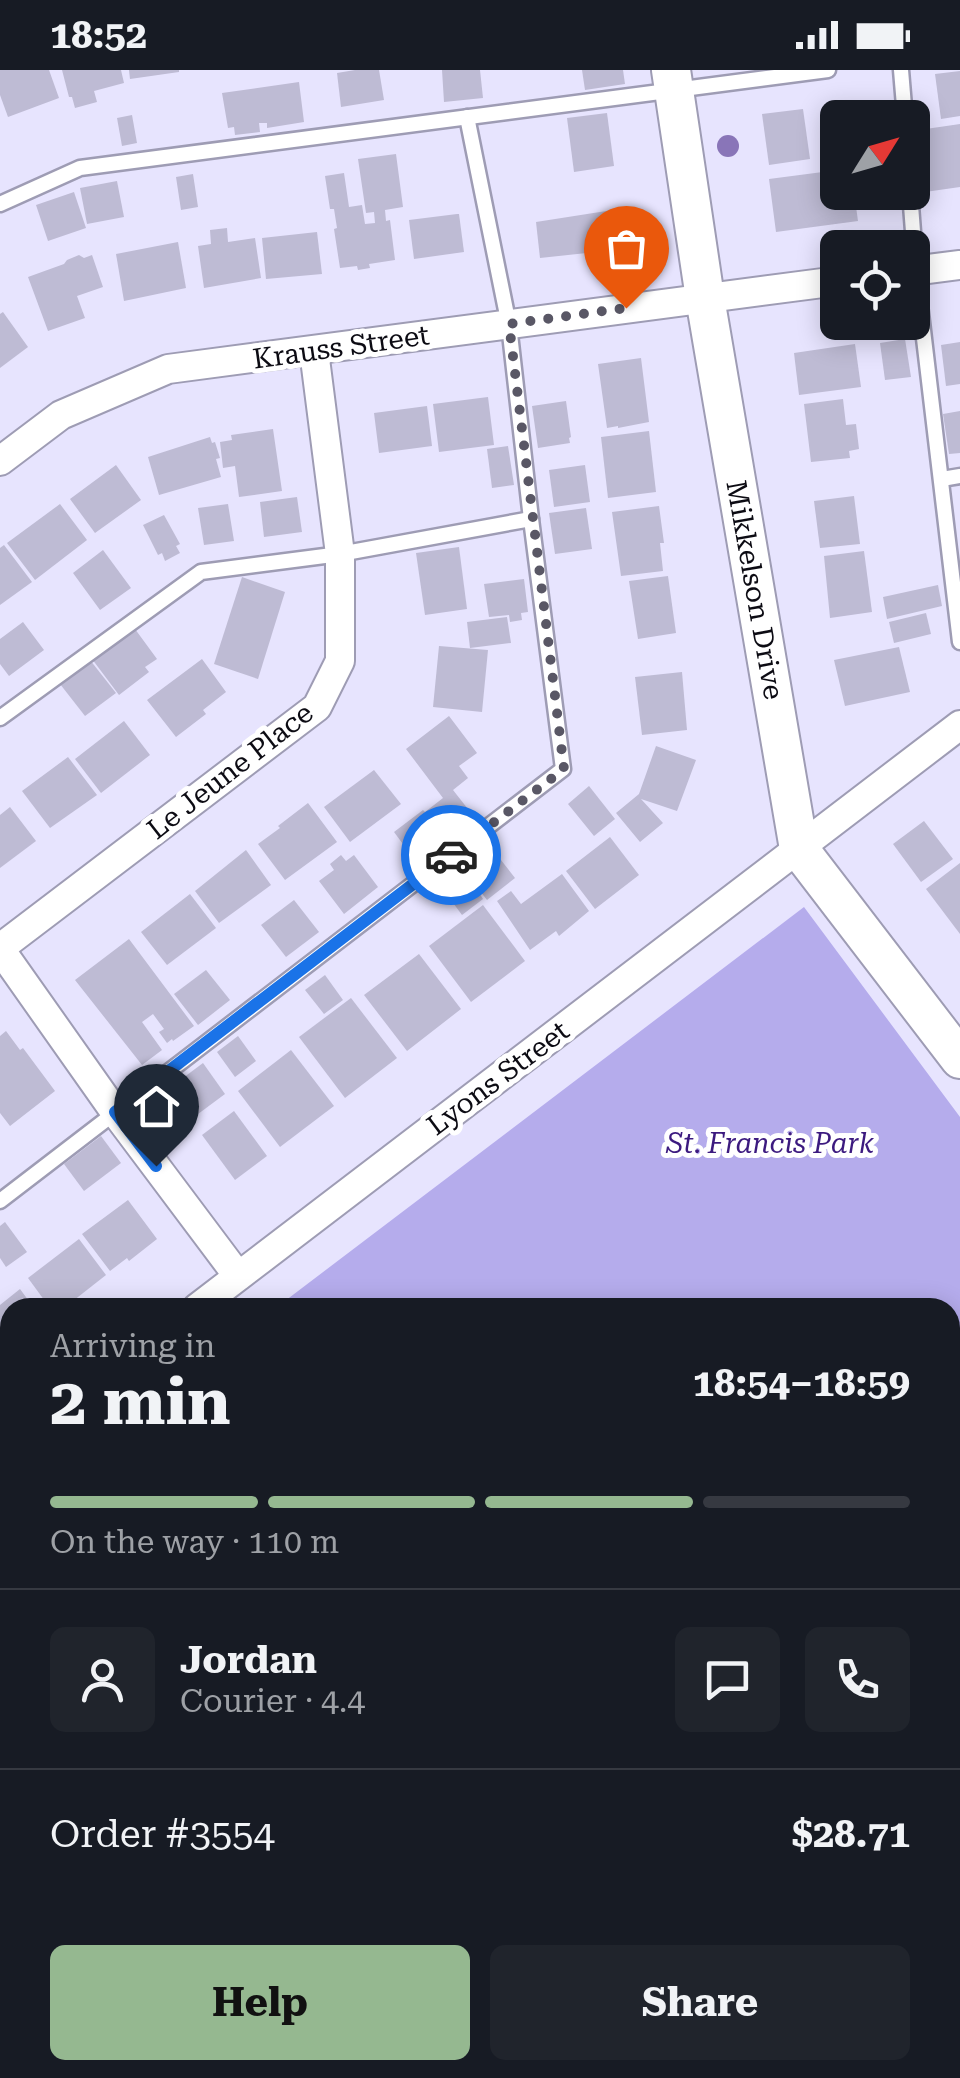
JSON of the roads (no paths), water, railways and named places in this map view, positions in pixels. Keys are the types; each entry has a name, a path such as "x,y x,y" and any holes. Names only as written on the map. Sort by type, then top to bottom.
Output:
{"street":[{"name":"Mikkelson Drive","path":"672,80 705,298 800,849 960,1059"},
{"path":"930,269 960,265"},
{"name":"Krauss Street","path":"0,461 61,416 168,370 820,283"},
{"name":"Le Jeune Place","path":"238,1276 0,949 317,706 340,661 340,554 314,351"},
{"name":"Lyons Street","path":"210,1298 960,725"}],"lane":[{"path":"0,204 80,168 468,117 672,80 828,70"},
{"path":"901,70 904,100"},
{"path":"0,1201 564,769 509,324 468,117"},
{"path":"923,340 960,642"},
{"path":"942,478 960,476"},
{"path":"0,718 201,572 340,554 531,519"}],"park label":[{"name":"St. Francis Park","path":"770,1143"}]}
